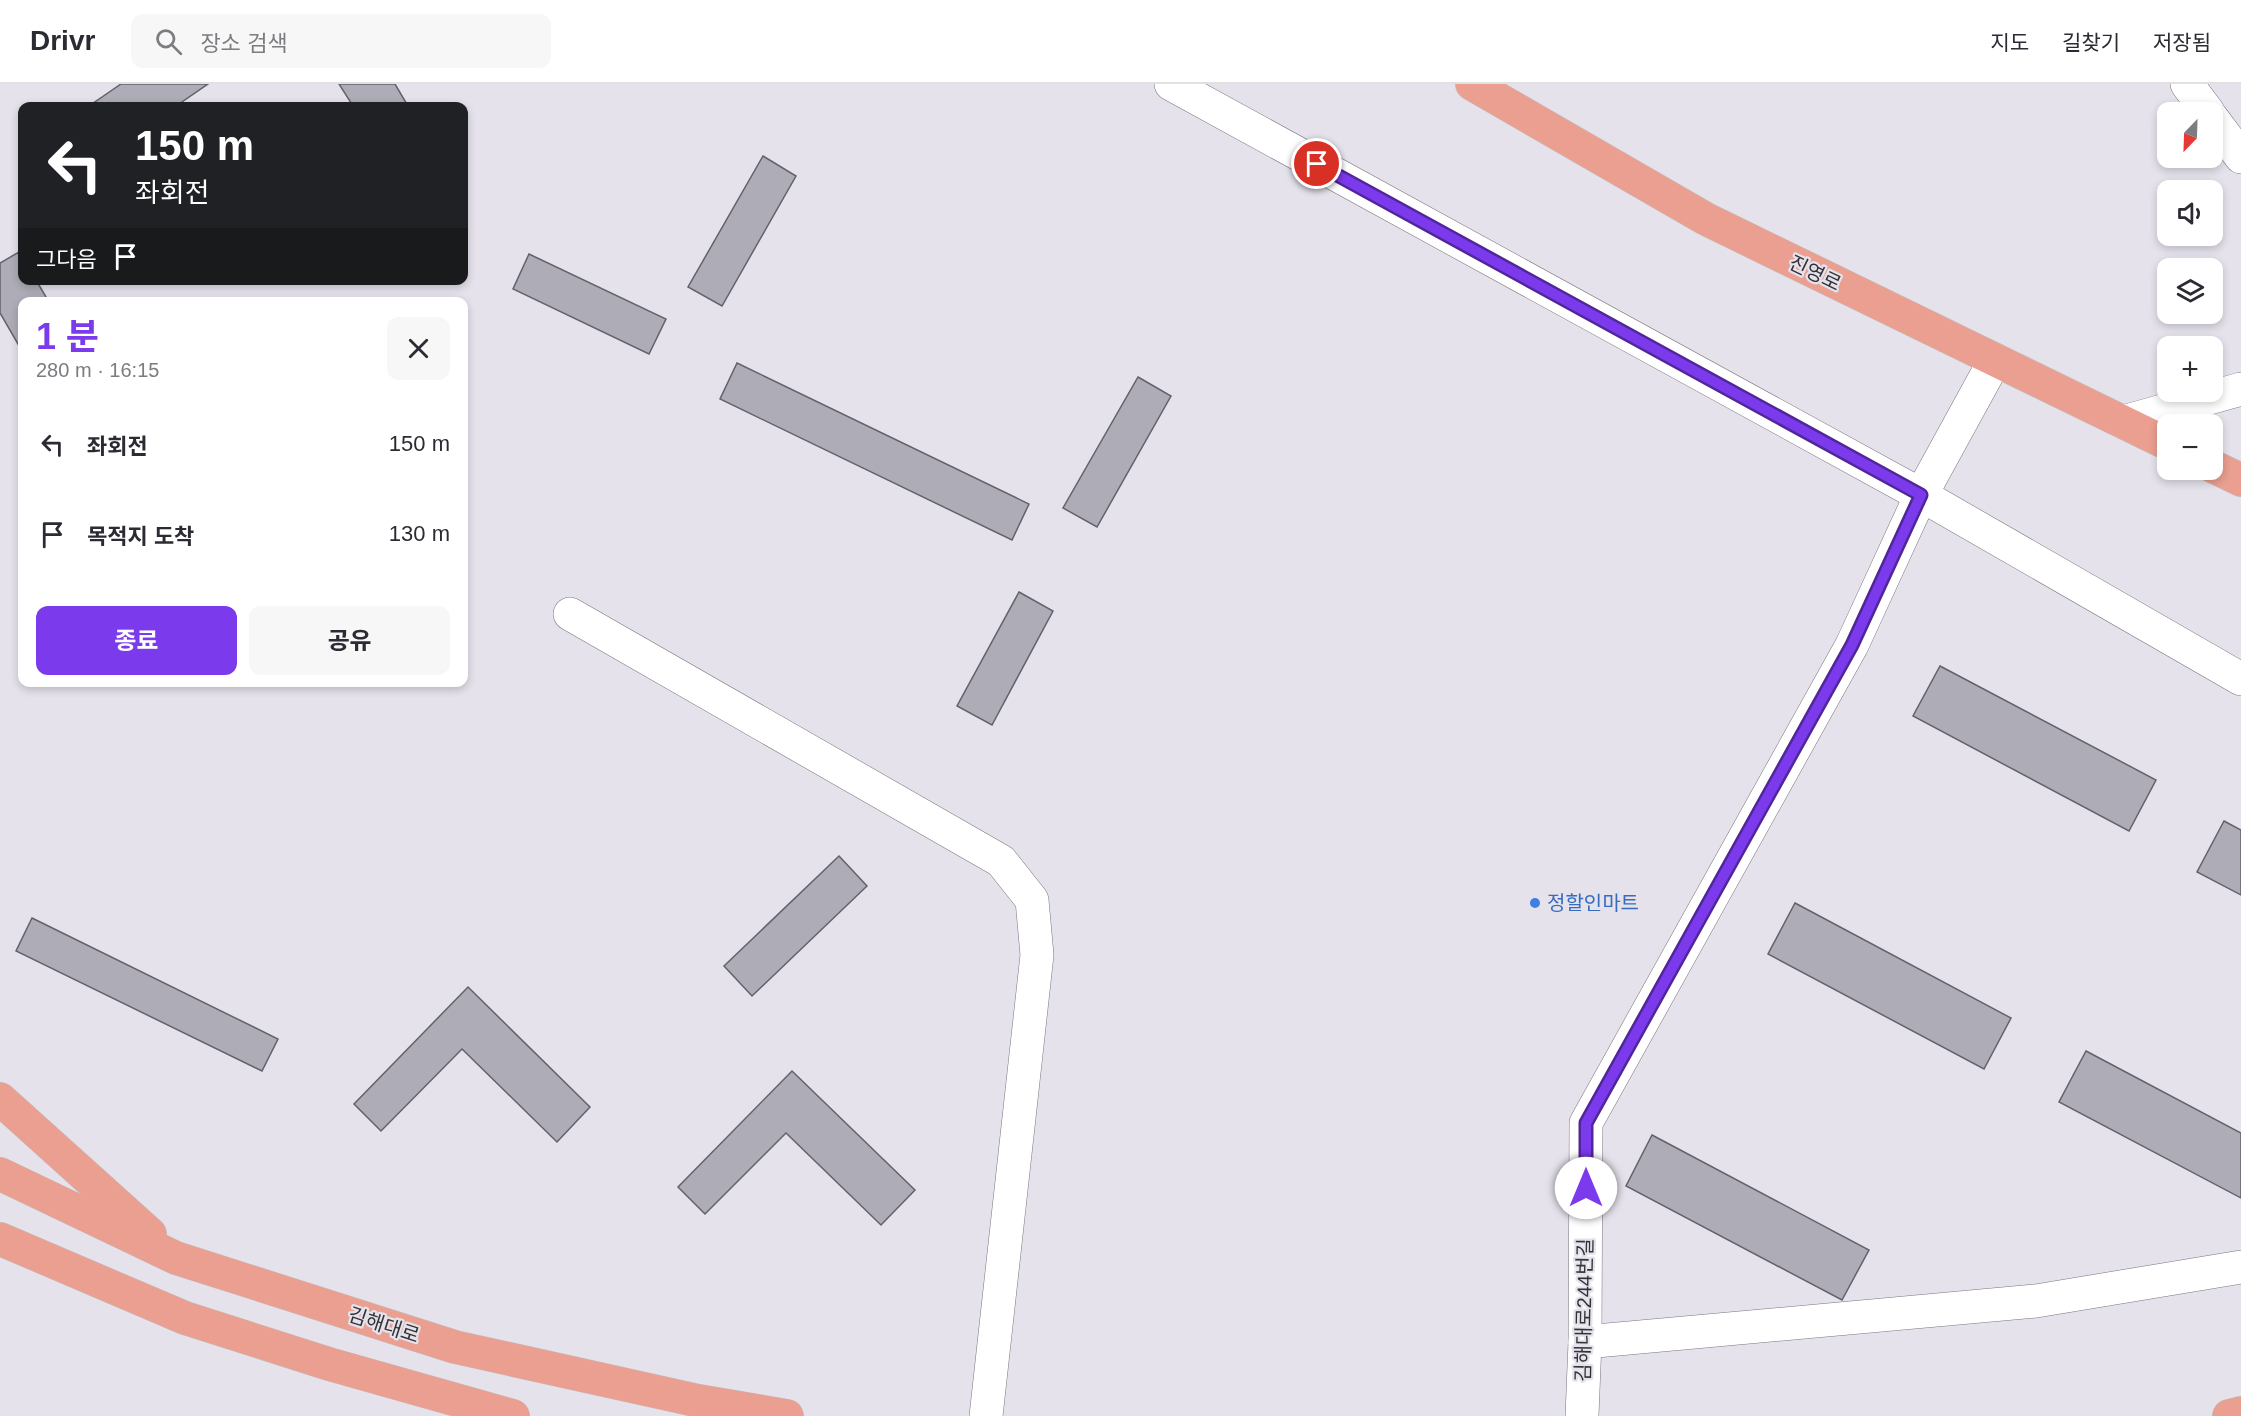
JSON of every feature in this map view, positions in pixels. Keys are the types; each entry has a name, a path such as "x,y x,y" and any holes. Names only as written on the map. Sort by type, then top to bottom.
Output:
{"main road":[{"name":"진영로","path":"1472,84 1706,219 2157,439"},
{"path":"2223,471 2241,480"},
{"path":"0,1099 176,1258"},
{"name":"김해대로","path":"0,1174 176,1258 455,1347 699,1401 787,1416"},
{"path":"0,1239 185,1318 329,1364 513,1416"},
{"path":"2229,1416 2241,1413"}],"street":[{"path":"1171,84 1921,495 2241,679"},
{"path":"2187,84 2200,102"},
{"path":"2223,133 2241,157"},
{"name":"김해대로244번길","path":"1582,1416 1585,1342 1586,1123 1852,645 1921,495 1995,360"},
{"path":"2123,422 2241,389"},
{"path":"570,614 1001,861 1032,900 1037,955 986,1416"},
{"path":"1585,1342 2036,1301 2241,1267"}],"building":[{"path":"121,84 208,84 182,102 95,102"},
{"path":"339,84 395,84 406,102 350,102"},
{"path":"763,156 796,176 722,306 688,287"},
{"path":"18,253 18,285 39,285 46,297 18,297 18,344 0,313 0,263"},
{"path":"529,254 666,319 649,354 513,289"},
{"path":"737,363 1029,504 1012,540 720,399"},
{"path":"1138,377 1171,396 1097,527 1063,508"},
{"path":"1019,592 1053,611 992,725 957,706"},
{"path":"1940,666 2156,780 2129,831 1913,716"},
{"path":"2224,821 2241,830 2241,895 2197,872"},
{"path":"839,856 867,886 752,996 724,966"},
{"path":"1795,903 2011,1018 1984,1069 1768,954"},
{"path":"32,918 278,1039 262,1071 16,951"},
{"path":"468,987 590,1107 557,1142 462,1049 381,1131 354,1104"},
{"path":"2086,1051 2241,1133 2241,1198 2059,1102"},
{"path":"792,1071 915,1190 881,1225 786,1133 705,1214 678,1187"},
{"path":"1652,1135 1869,1250 1842,1300 1626,1186"}],"place":[{"name":"정할인마트","path":"1535,903"}],"route":[{"path":"1317,164 1921,495 1852,645 1586,1123 1586,1188"}]}
